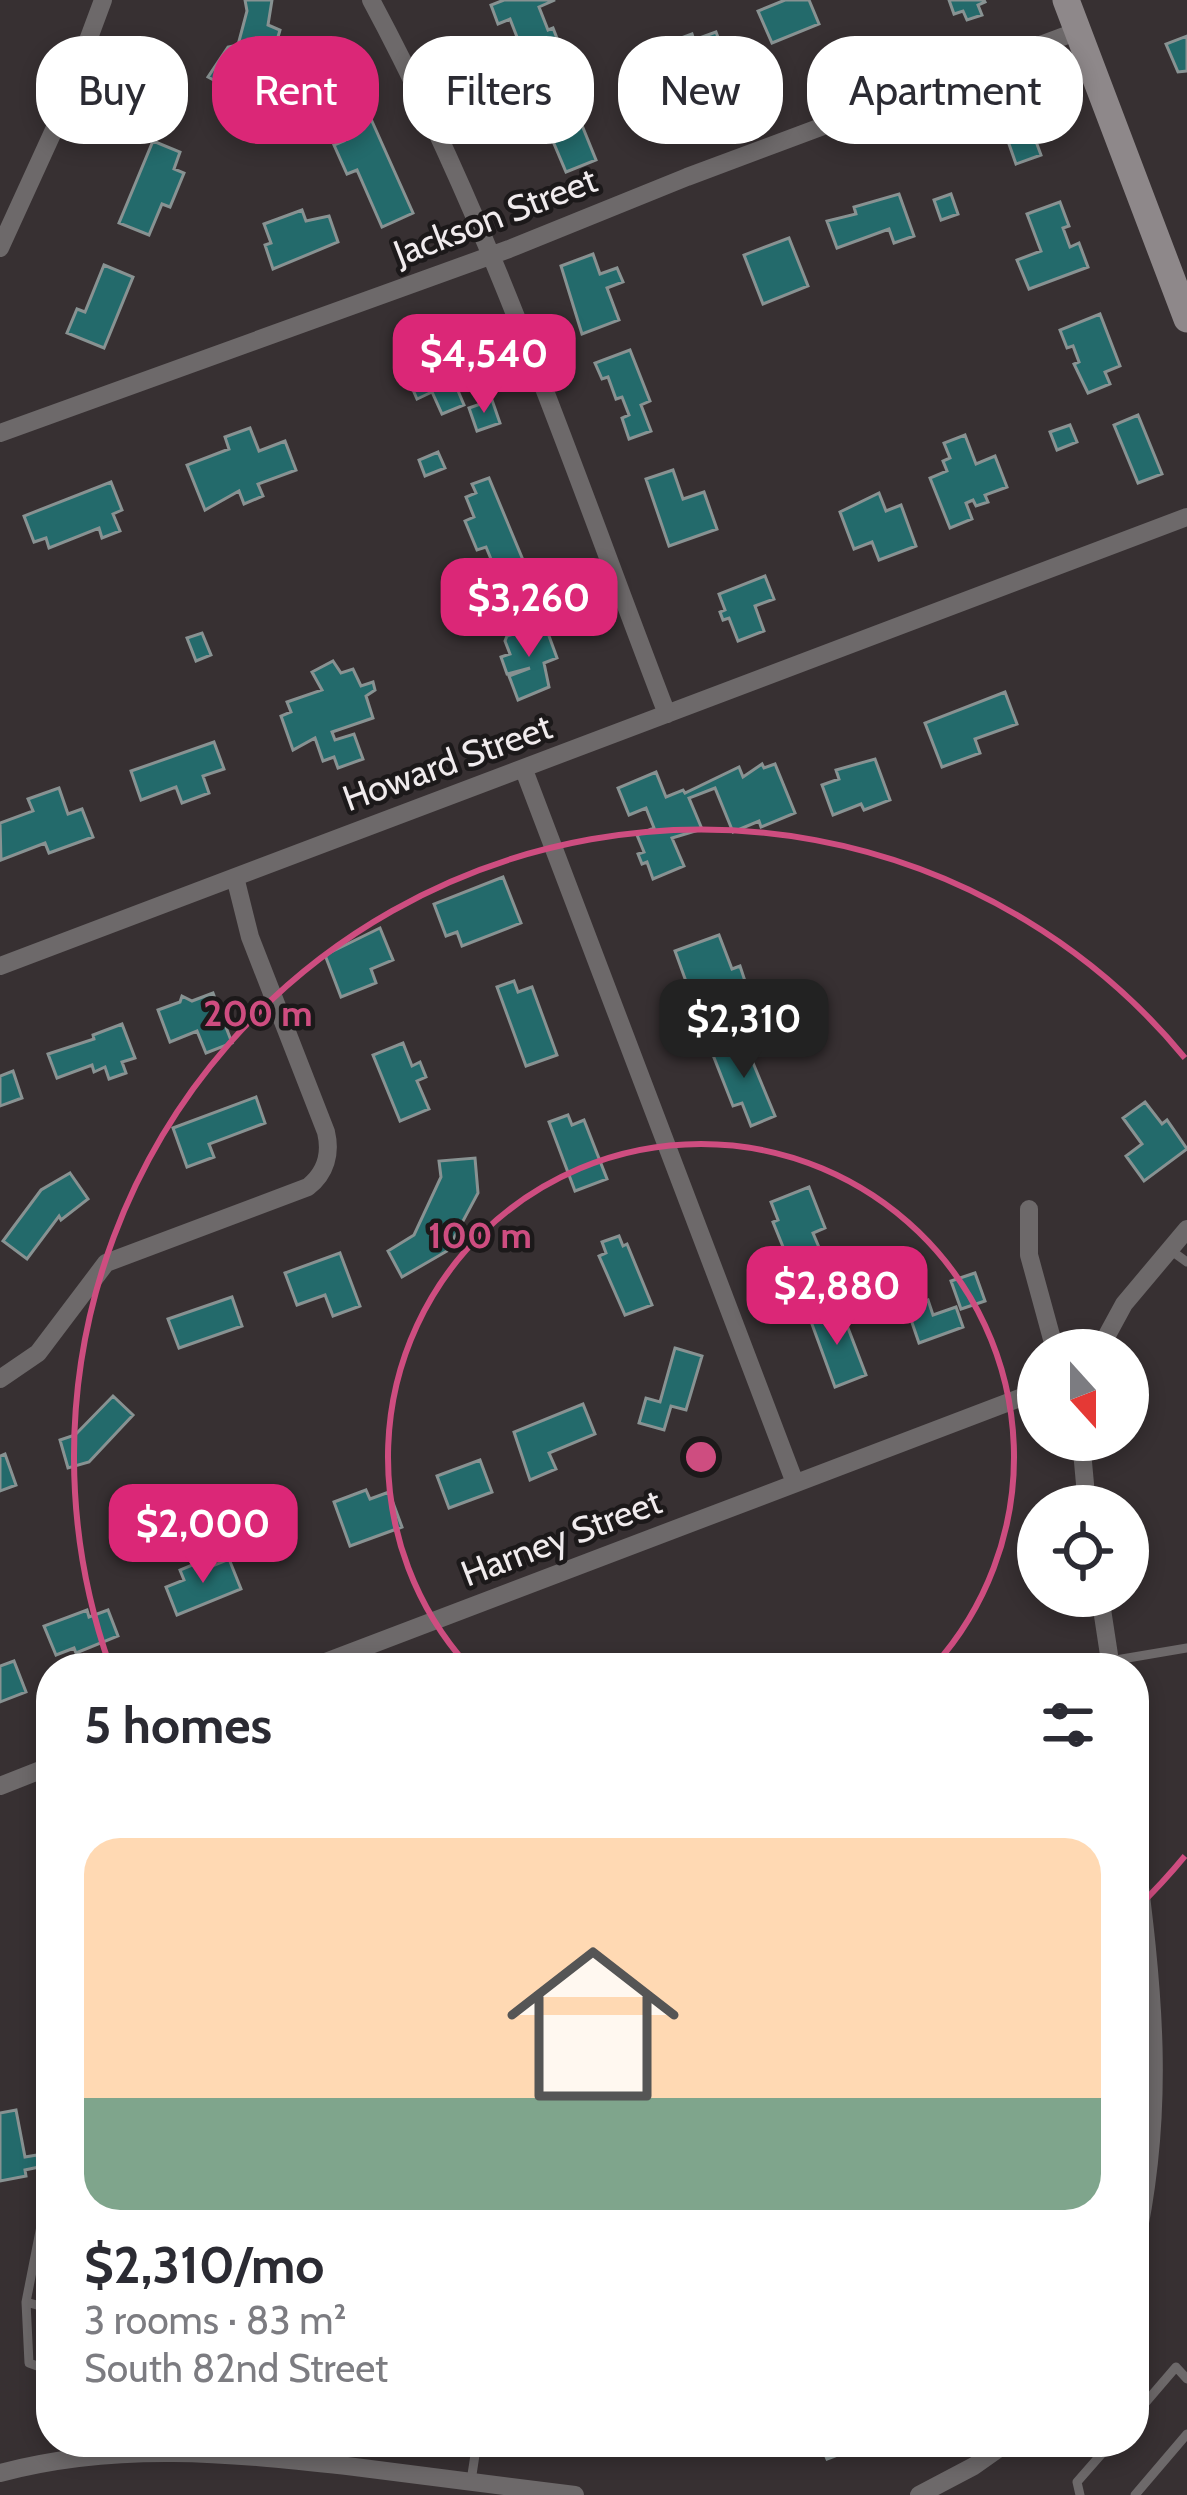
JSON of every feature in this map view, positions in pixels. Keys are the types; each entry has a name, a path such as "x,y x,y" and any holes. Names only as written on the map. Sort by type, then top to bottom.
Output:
{"main road":[{"path":"1066,0 1187,319"}],"street":[{"path":"0,248 58,121 103,0"},
{"path":"371,0 421,93 489,254 667,715"},
{"name":"Jackson Street","path":"0,433 1078,31"},
{"name":"Howard Street","path":"0,966 1187,517"},
{"path":"524,770 796,1483"},
{"path":"0,1379 38,1353 106,1264 308,1186 323,1168 328,1153 326,1132 250,937 235,877"},
{"path":"1029,1209 1029,1256 1049,1329"},
{"path":"1110,1329 1124,1304 1187,1229"},
{"name":"Harney Street","path":"349,1653 1017,1399"},
{"path":"1103,1617 1108,1653"},
{"path":"0,1786 36,1772"},
{"path":"1149,1960 1157,2052 1149,2170"},
{"path":"0,2473 68,2457"},
{"path":"334,2457 575,2495"},
{"path":"919,2495 987,2457"}],"lane":[{"path":"1169,1249 1187,1262"},
{"path":"1149,1656 1187,1648"},
{"path":"36,2251 26,2302 29,2363 36,2366"},
{"path":"26,2302 36,2305"},
{"path":"1149,2398 1176,2367 1187,2378"},
{"path":"1135,2495 1187,2434"},
{"path":"471,2481 475,2457"},
{"path":"1080,2495 1077,2482 1099,2457"}],"building":[{"path":"245,0 272,0 268,25 280,30 278,36 240,36"},
{"path":"504,0 555,0 539,7 548,30 553,28 556,36 517,36 510,19 498,24 491,5"},
{"path":"785,0 809,0 819,24 783,39 769,36 758,11"},
{"path":"949,0 984,0 978,5 982,15 967,20 963,11 954,14"},
{"path":"1187,36 1187,71 1178,72 1166,44"},
{"path":"379,137 413,213 382,227 357,170 347,174 334,145 379,144"},
{"path":"152,144 180,152 174,169 184,173 170,207 162,204 149,235 119,223"},
{"path":"554,144 590,144 596,160 566,172"},
{"path":"1009,144 1037,144 1041,155 1016,164"},
{"path":"899,194 914,236 894,243 889,229 837,248 827,221 856,214 854,207"},
{"path":"951,194 958,214 941,220 934,200"},
{"path":"1060,202 1070,247 1079,243 1088,267 1029,289 1017,260 1041,251 1027,214"},
{"path":"302,210 306,221 329,216 338,242 273,269 264,224"},
{"path":"789,238 808,286 763,304 744,255"},
{"path":"593,254 600,274 617,268 623,282 607,288 619,320 582,334 561,266"},
{"path":"104,265 133,277 104,348 67,333 77,309 85,312"},
{"path":"1100,314 1120,366 1105,372 1110,384 1088,393 1074,364 1079,362 1073,346 1067,348 1060,330"},
{"path":"630,350 650,401 641,405 651,431 629,439 622,418 629,415 622,397 616,399 608,377 602,379 595,363"},
{"path":"442,353 464,405 442,414 432,392 417,399 404,369"},
{"path":"492,400 500,423 477,431 469,408"},
{"path":"1138,415 1162,474 1138,483 1114,425"},
{"path":"1070,425 1077,442 1057,450 1050,432"},
{"path":"250,428 259,451 285,441 296,470 258,484 263,496 244,504 239,491 205,510 187,465 229,449 225,437"},
{"path":"965,435 976,464 995,456 1007,487 985,495 988,502 966,503 972,519 950,528 930,478 947,471 943,461 950,458 944,443"},
{"path":"438,452 445,468 425,476 419,460"},
{"path":"673,470 683,499 704,492 717,529 669,546 646,479"},
{"path":"489,478 523,560 496,571 486,547 477,550 465,521 474,517 466,497 476,493 472,484"},
{"path":"111,482 122,510 113,514 120,531 102,538 99,528 49,548 46,538 34,542 24,516"},
{"path":"879,493 886,511 901,505 916,546 879,560 872,542 854,549 840,512"},
{"path":"765,576 774,599 755,606 764,631 738,641 729,618 723,620 719,594"},
{"path":"545,625 557,658 544,663 549,687 518,700 509,676 530,668 507,674 501,657 510,654 505,641 507,636"},
{"path":"202,633 211,655 196,661 187,638"},
{"path":"333,661 341,673 353,669 361,686 373,682 375,690 366,696 373,718 332,732 335,740 354,734 363,759 338,768 334,757 323,761 315,738 293,750 281,716 291,712 287,702 322,690 312,672"},
{"path":"1005,692 1017,724 975,739 980,753 942,767 925,723"},
{"path":"214,742 224,769 203,776 209,793 182,803 176,787 141,800 131,771"},
{"path":"875,759 890,800 833,815 822,785 839,779 836,770"},
{"path":"762,764 764,768 775,764 795,813 733,832 715,788 689,798 702,829 672,838 684,866 653,879 647,862 642,864 638,854 644,852 637,835 654,828 646,808 629,815 618,788 656,772 666,797 739,767 743,777"},
{"path":"59,788 68,814 82,809 93,837 49,853 45,843 1,860 0,823 33,811 28,799"},
{"path":"503,877 521,923 462,946 457,932 446,936 434,904"},
{"path":"380,928 393,960 371,969 376,983 341,997 325,955"},
{"path":"719,935 732,969 740,966 748,990 696,1009 675,951"},
{"path":"514,981 518,992 532,987 557,1055 526,1066 497,987"},
{"path":"213,993 232,1043 206,1053 197,1031 170,1042 158,1010 180,1002 182,996 192,1001"},
{"path":"122,1024 135,1058 122,1062 126,1073 109,1079 105,1067 94,1072 92,1065 57,1078 48,1054"},
{"path":"753,1039 759,1054 751,1058 775,1116 751,1126 742,1103 733,1106 713,1055"},
{"path":"403,1043 412,1066 420,1062 426,1077 417,1081 429,1109 400,1121 373,1055"},
{"path":"13,1071 22,1098 0,1106 0,1076"},
{"path":"256,1097 265,1123 209,1144 214,1157 187,1167 173,1128"},
{"path":"1145,1102 1162,1124 1167,1120 1187,1149 1144,1181 1126,1156 1142,1144 1123,1118"},
{"path":"568,1115 572,1125 584,1120 607,1179 575,1191 549,1122"},
{"path":"475,1158 478,1193 447,1251 402,1277 388,1251 414,1235 441,1177 439,1161"},
{"path":"70,1173 88,1199 61,1220 59,1216 27,1259 3,1241 41,1190"},
{"path":"809,1187 825,1228 813,1233 823,1257 792,1269 773,1222 778,1220 771,1202"},
{"path":"619,1236 623,1246 627,1244 652,1305 625,1315 599,1256 606,1253 602,1242"},
{"path":"340,1253 360,1306 333,1316 325,1295 297,1305 285,1273"},
{"path":"975,1273 985,1301 961,1309 951,1281"},
{"path":"232,1297 242,1326 179,1348 168,1319"},
{"path":"928,1300 933,1315 956,1307 963,1327 919,1343 907,1308"},
{"path":"828,1309 831,1319 843,1315 866,1375 835,1387 809,1316"},
{"path":"675,1348 702,1356 686,1410 671,1406 664,1430 639,1423 646,1398 660,1402"},
{"path":"113,1396 133,1415 89,1462 68,1468 60,1440 75,1435"},
{"path":"583,1404 595,1434 549,1453 556,1469 530,1480 514,1432"},
{"path":"5,1454 16,1485 0,1491 0,1456"},
{"path":"480,1460 492,1492 449,1508 437,1476"},
{"path":"366,1490 370,1499 389,1492 402,1527 350,1546 334,1502"},
{"path":"229,1559 241,1589 177,1615 166,1587 184,1580 180,1570 197,1563 200,1571"},
{"path":"87,1610 89,1617 108,1610 118,1636 76,1653 74,1648 55,1653 44,1626"},
{"path":"14,1661 26,1692 0,1702 0,1666"},
{"path":"16,2110 25,2157 36,2155 36,2168 25,2170 26,2176 0,2181 0,2113"}]}
